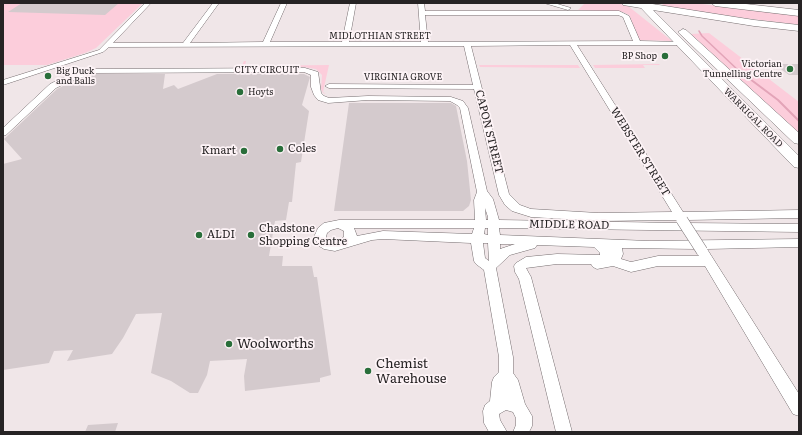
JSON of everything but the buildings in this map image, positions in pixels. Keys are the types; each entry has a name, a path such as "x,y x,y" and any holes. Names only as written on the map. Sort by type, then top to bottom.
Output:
{"highway":[{"path":"626,3 657,6 754,23 799,28"},
{"path":"626,3 668,32"},
{"path":"716,3 799,13"},
{"path":"750,3 799,8"},
{"name":"WARRIGAL ROAD","path":"642,5 668,32 683,29"},
{"name":"WARRIGAL ROAD","path":"657,6 799,140"},
{"path":"683,29 709,21 754,23"},
{"name":"WARRIGAL ROAD","path":"683,29 799,164"}],"street":[{"path":"4,83 102,50 148,3"},
{"path":"185,45 216,3"},
{"path":"265,45 284,3"},
{"path":"345,45 353,3"},
{"path":"421,3 425,44"},
{"path":"547,3 572,9 574,12"},
{"path":"422,12 620,13 626,16 637,43"},
{"name":"MIDLOTHIAN STREET","path":"105,46 637,43 683,29"},
{"name":"WEBSTER STREET","path":"573,44 799,408"},
{"name":"CAPON STREET","path":"467,45 505,197 512,205 522,211"},
{"name":"CITY CIRCUIT","path":"3,134 53,86 86,73 102,71 308,70 314,73 316,77 315,87 317,93 321,98 328,101 368,98 448,98 458,101 464,107 482,192 488,199 494,224 493,264 480,261 477,238 481,224 479,200 482,192"},
{"name":"VIRGINIA GROVE","path":"329,86 478,87"},
{"path":"474,150 493,150"},
{"name":"MIDDLE ROAD","path":"522,211 539,214 582,216 681,218 799,214"},
{"path":"339,224 345,225 350,231 351,236 346,243 338,246 325,245 320,239 320,235 324,229 331,225 339,224"},
{"name":"MIDDLE ROAD","path":"339,224 494,224 668,228 799,228"},
{"name":"MIDDLE ROAD","path":"346,243 377,235 552,241 597,243 604,250 613,254 678,245 799,243"},
{"path":"522,431 524,426 524,416 518,407 513,385 506,375 506,352 500,320 493,264 502,253 552,241"},
{"path":"564,432 525,277 528,268 534,265 602,264 613,254 630,267 662,261 705,256"},
{"path":"498,404 499,382 506,375"},
{"path":"498,432 492,424 491,415 493,408 498,404 510,403 518,407"}],"shaded area":[{"path":"3,3 143,3 96,48 85,53 47,65 3,65"},
{"path":"585,3 617,3 628,6 672,41 639,40 629,15 623,12 578,10"},
{"path":"661,3 694,3 799,16 799,25 666,8"},
{"path":"709,33 799,102 799,134 691,34"},
{"path":"244,61 246,61 245,66 329,65 323,92 326,94 323,93 321,89 322,75 316,69 303,67 241,67"},
{"path":"659,64 660,65 643,65 645,68 595,68 593,65"},
{"path":"479,65 578,65 580,68 480,67"}],"waterway":[{"path":"699,31 702,36 739,71"},
{"path":"738,70 778,100 799,121"}],"place":[{"name":"BP Shop","path":"665,56"},
{"name":"Victorian Tunnelling Centre","path":"790,69"},
{"name":"Big Duck and Balls","path":"48,76"},
{"name":"Hoyts","path":"240,92"},
{"name":"Coles","path":"280,149"},
{"name":"Kmart","path":"244,151"},
{"name":"ALDI","path":"199,235"},
{"name":"Chadstone Shopping Centre","path":"251,235"},
{"name":"Woolworths","path":"229,344"},
{"name":"Chemist Warehouse","path":"368,371"}]}
